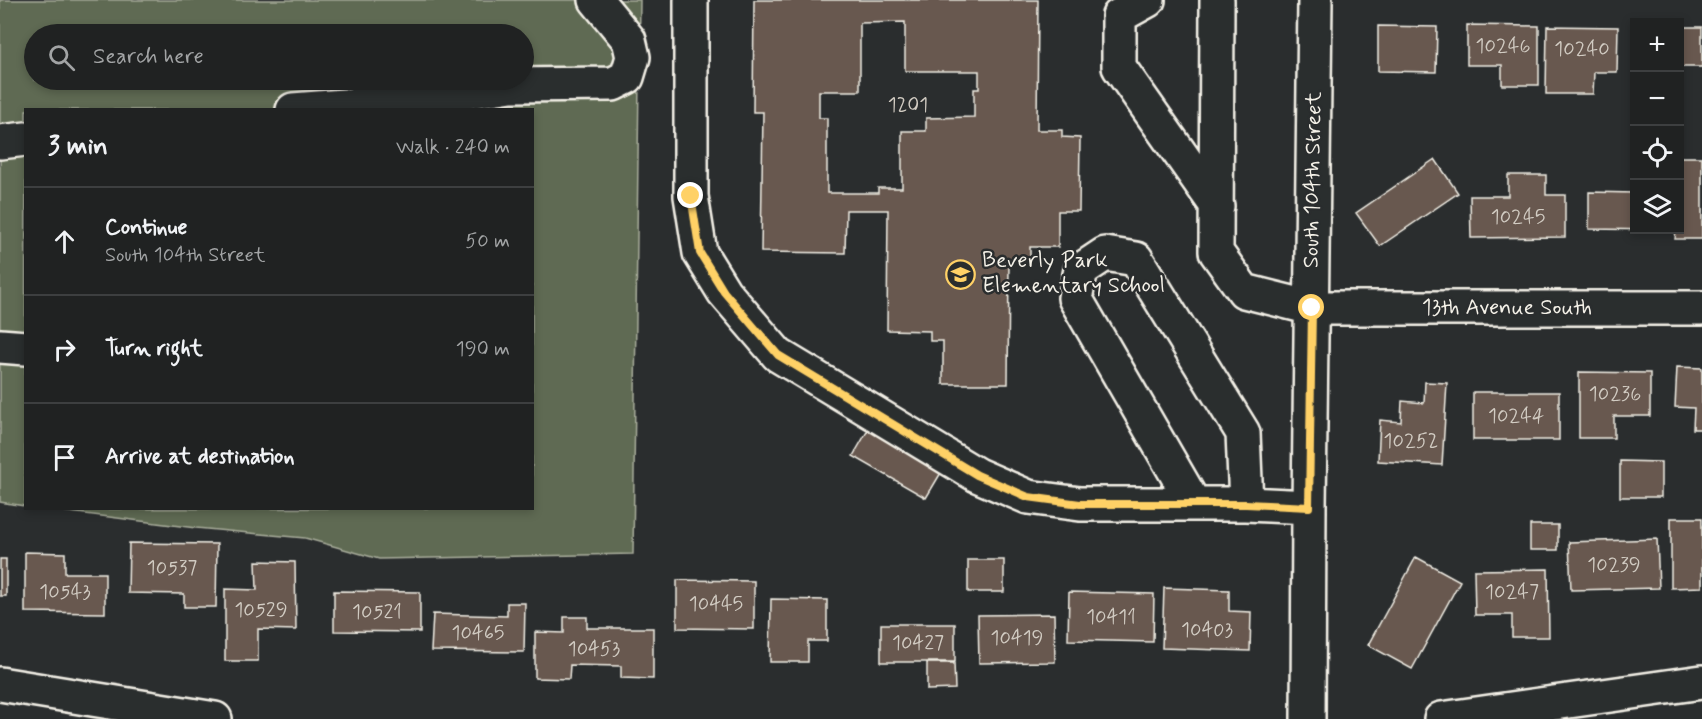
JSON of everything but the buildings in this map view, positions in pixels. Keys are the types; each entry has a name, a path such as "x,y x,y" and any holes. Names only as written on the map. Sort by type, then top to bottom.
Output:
{"street":[{"path":"534,85 613,84 627,77 633,57 628,40 596,0"},
{"path":"691,0 691,196 700,253 724,292 778,355 977,475 1028,497 1080,504 1246,504 1309,507"},
{"path":"1149,0 1119,16 1119,67 1217,207"},
{"name":"13th Avenue South","path":"1217,0 1216,252 1244,291 1312,308 1702,308"},
{"name":"South 104th Street","path":"1308,719 1315,0"},
{"path":"319,108 409,101 479,90"},
{"path":"0,142 24,139"},
{"path":"1194,504 1075,298 1081,270 1106,254 1136,259 1243,433 1246,504"},
{"path":"0,346 24,348"},
{"path":"1441,719 1520,713 1702,682"},
{"path":"0,684 215,719"}],"green space":[{"path":"0,0 640,0 633,554 379,559 305,538 196,528 54,510 534,510 534,108 24,108 24,506 0,502"}],"place":[{"name":"Beverly Park Elementary School","path":"961,274"}],"route":[{"path":"691,196 700,253 724,292 778,355 977,475 1028,497 1080,504 1246,504 1309,507 1312,308"}]}
